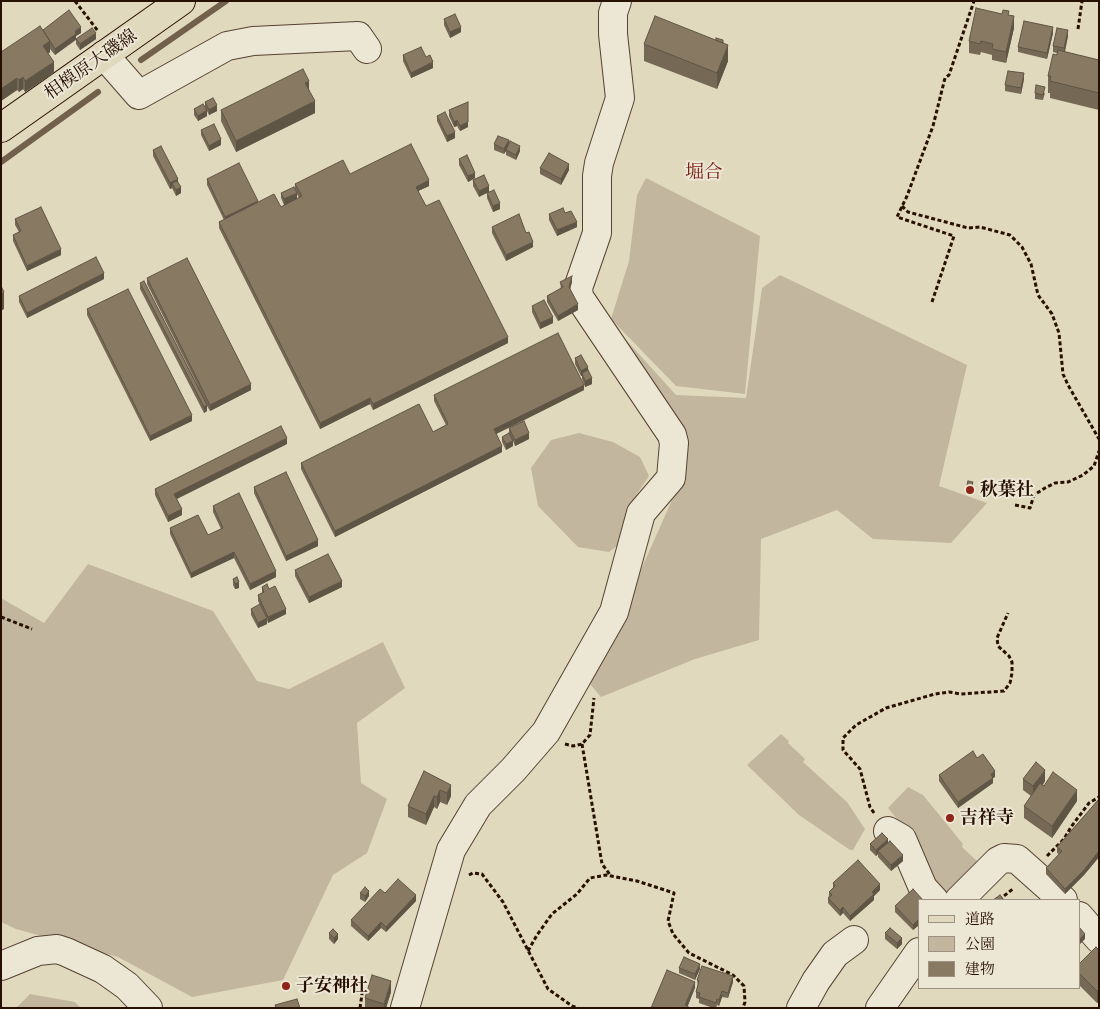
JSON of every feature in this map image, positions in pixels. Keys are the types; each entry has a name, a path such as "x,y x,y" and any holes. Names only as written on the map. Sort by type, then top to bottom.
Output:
{"main road":[{"name":"相模原大磯線","path":"1,128 181,1"}],"street":[{"path":"405,1008 451,850 478,804 513,770 548,728 614,612 641,513 671,478 674,443 672,434 579,297 578,288 597,233 597,176 599,163 620,98 613,34 613,13 617,1"},
{"path":"109,52 139,95 227,46 253,41 358,36 367,49"},
{"path":"888,831 902,839 924,888 933,899"},
{"path":"960,899 998,861 1004,858 1018,859 1063,899"},
{"path":"1080,917 1099,939"},
{"path":"802,1008 816,980 836,954 854,940"},
{"path":"1,966 38,951 57,949 103,969 127,986 148,1008"},
{"path":"880,1008 918,953"}],"path":[{"path":"75,1 109,52"},
{"path":"932,302 954,236 897,217 932,126 945,78 949,75 974,1"},
{"path":"1078,29 1082,1"},
{"path":"902,206 908,212 968,228 980,227 1010,235 1022,247 1031,264 1038,295 1052,314 1059,333 1063,374 1099,439"},
{"path":"1015,505 1030,508 1034,495 1055,483 1068,482 1083,475 1094,466 1099,451"},
{"path":"888,831 877,820 870,807 860,768 843,750 843,738 856,725 886,708 934,694 949,692 961,694 1004,692 1010,683 1012,662 1009,656 998,646 997,638 1008,613"},
{"path":"1,617 32,629"},
{"path":"548,728 564,744 573,746 582,744 590,735 594,693"},
{"path":"582,744 602,864 612,876"},
{"path":"1032,871 1064,839 1089,803 1099,797"},
{"path":"440,886 473,873 482,874 503,902 548,989 572,1006 578,1008"},
{"path":"528,951 552,914 576,894 590,878 606,875 636,881 674,893 668,921 673,934 690,952 733,975 744,986 745,1002 743,1008"},
{"path":"360,1008 363,987"}],"green space":[{"path":"646,178 760,236 745,394 676,386 611,319 629,261 637,195"},
{"path":"780,275 967,365 939,486 987,503 951,543 873,539 837,510 761,539 759,640 695,659 601,697 590,684 672,500 685,455 618,331 676,395 746,398 762,288"},
{"path":"579,433 613,442 640,457 649,476 637,494 624,541 609,552 578,547 538,506 531,468 551,440"},
{"path":"88,564 213,611 257,681 289,689 383,642 405,688 357,723 361,783 387,799 367,853 333,875 283,980 192,997 118,957 16,929 1,922 1,598 44,623"},
{"path":"781,734 805,759 803,762 847,802 865,829 853,850 850,850 799,815 747,765"},
{"path":"908,787 923,795 963,844 962,847 977,861 975,871 946,899 908,833 888,808"},
{"path":"30,994 75,1002 81,1008 16,1008"}],"building":[{"path":"976,8 1002,14 1003,10 1009,11 1008,15 1014,16 1006,52 992,49 993,44 981,41 980,44 969,41"},
{"path":"69,10 81,27 75,31 76,34 55,49 43,30"},
{"path":"455,14 461,27 450,32 444,19"},
{"path":"655,16 728,45 717,73 644,44"},
{"path":"1024,21 1053,27 1047,53 1018,47"},
{"path":"40,26 50,41 43,46 54,62 25,81 23,77 19,80 17,78 1,89 1,52"},
{"path":"92,28 96,33 80,44 76,39"},
{"path":"1057,28 1068,30 1064,48 1053,46"},
{"path":"716,38 723,40 723,43 716,40"},
{"path":"421,47 426,57 430,55 433,62 411,73 403,55"},
{"path":"1058,50 1099,60 1099,93 1050,81 1051,76 1048,76 1053,54 1057,55"},
{"path":"303,69 309,81 305,83 315,101 236,141 221,110"},
{"path":"1008,71 1024,73 1021,88 1005,85"},
{"path":"1036,85 1045,87 1043,95 1035,93"},
{"path":"213,98 217,105 209,110 205,102"},
{"path":"468,102 468,122 460,126 457,120 454,122 449,110"},
{"path":"203,104 207,110 198,116 194,109"},
{"path":"445,112 455,132 447,136 437,116"},
{"path":"214,124 221,139 209,146 201,130"},
{"path":"498,136 509,140 504,149 494,144"},
{"path":"510,141 520,146 516,155 506,150"},
{"path":"411,144 429,180 416,187 426,206 439,200 508,337 373,404 370,398 320,423 219,222 274,194 281,207 302,196 295,184 343,160 350,174"},
{"path":"161,146 178,179 170,183 153,150"},
{"path":"549,153 569,164 561,179 540,168"},
{"path":"467,155 475,173 468,176 459,159"},
{"path":"239,163 258,201 225,217 207,179"},
{"path":"484,175 489,186 479,191 473,180"},
{"path":"177,181 181,187 176,190 172,183"},
{"path":"294,187 297,193 284,199 281,193"},
{"path":"494,190 500,203 493,206 487,193"},
{"path":"41,207 61,249 27,266 13,235 21,231 15,219"},
{"path":"563,208 565,213 571,211 577,222 557,230 549,214"},
{"path":"519,214 526,233 529,232 533,242 506,255 492,227"},
{"path":"96,257 104,273 27,313 19,296"},
{"path":"187,258 251,384 210,405 147,278"},
{"path":"572,276 569,287 578,304 558,316 547,296 563,287 560,282"},
{"path":"144,281 207,405 204,407 140,283"},
{"path":"128,289 192,415 150,436 87,309"},
{"path":"544,300 553,317 540,323 532,306"},
{"path":"558,333 584,385 494,429 502,446 335,531 301,463 419,404 433,432 448,424 434,395"},
{"path":"581,355 588,367 581,371 575,358"},
{"path":"588,370 592,378 585,381 582,373"},
{"path":"524,421 529,433 515,440 509,428"},
{"path":"281,426 287,438 174,494 182,509 168,516 155,489"},
{"path":"509,433 513,441 506,444 502,437"},
{"path":"286,472 318,540 286,556 254,487"},
{"path":"968,481 973,482 971,487 967,485"},
{"path":"239,493 276,571 250,584 234,552 191,573 170,528 198,515 208,535 223,528 213,506"},
{"path":"328,554 342,581 309,597 295,570"},
{"path":"237,577 239,582 235,584 233,579"},
{"path":"267,584 269,589 275,586 286,609 268,617 258,595 264,592 262,587"},
{"path":"260,604 267,618 258,623 251,609"},
{"path":"973,751 977,758 983,754 995,771 991,774 993,778 958,802 939,775"},
{"path":"1036,762 1045,770 1033,786 1023,779"},
{"path":"424,771 451,785 447,793 440,790 437,797 434,796 426,814 408,806"},
{"path":"1053,772 1077,790 1052,826 1024,806 1040,783 1044,786"},
{"path":"1099,799 1099,851 1065,889 1046,868 1062,851 1057,847"},
{"path":"882,833 888,839 876,850 870,844"},
{"path":"890,841 903,855 891,865 878,851"},
{"path":"858,860 880,884 872,892 874,894 850,916 843,907 840,910 828,898 832,895 829,892 835,886 833,883"},
{"path":"398,879 416,895 386,927 381,922 368,936 351,920 380,889 385,893"},
{"path":"365,887 369,891 365,896 360,893"},
{"path":"913,889 922,899 918,899 918,920 913,925 895,906"},
{"path":"1000,895 1003,899 994,899"},
{"path":"890,928 902,938 897,943 885,933"},
{"path":"1080,928 1085,934 1080,939"},
{"path":"333,929 338,934 334,938 329,933"},
{"path":"1096,947 1099,950 1099,989 1097,991 1080,974 1080,963"},
{"path":"684,957 700,964 695,974 679,968"},
{"path":"702,966 733,976 728,993 722,991 716,1003 699,997 700,993 696,992 699,981 697,980"},
{"path":"667,970 695,982 685,1005 688,1008 651,1008"},
{"path":"372,975 391,981 384,1004 365,998"},
{"path":"297,999 300,1008 276,1008 275,1005"}],"waterway":[{"path":"141,60 226,1"},
{"path":"1,162 98,92"}],"place":[{"name":"秋葉社","path":"970,490"},
{"name":"吉祥寺","path":"950,818"},
{"name":"子安神社","path":"286,986"}],"district":[{"name":"堀合","path":"704,173"}]}
